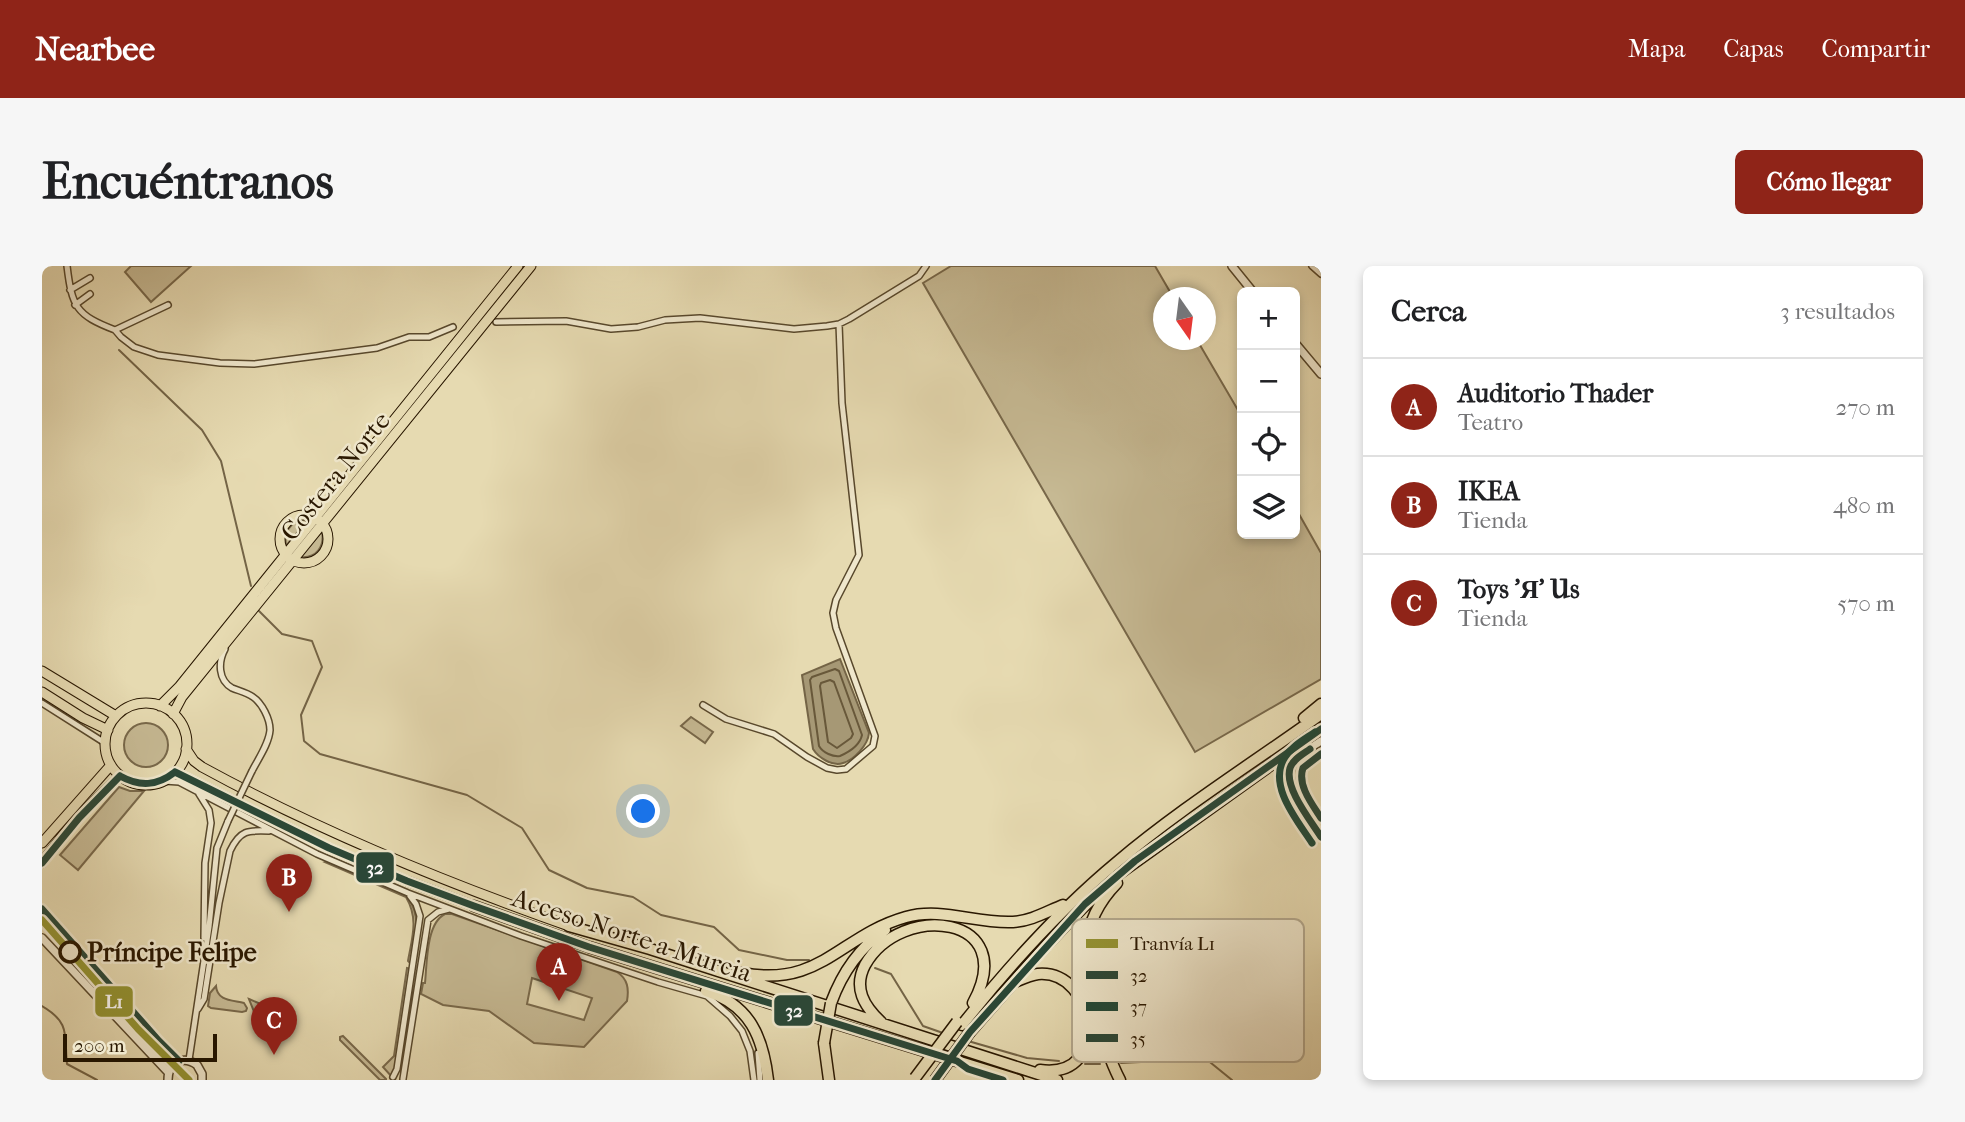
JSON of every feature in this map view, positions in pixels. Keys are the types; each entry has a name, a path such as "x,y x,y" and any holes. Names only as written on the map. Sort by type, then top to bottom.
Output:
{"highway":[{"path":"1209,793 1231,773 1321,705"},
{"path":"916,1079 963,1026 1002,975 1068,906 1117,862 1321,714"},
{"path":"963,1026 1012,984 1085,904 1116,876 1321,729"},
{"path":"1094,919 1107,895 1172,835"},
{"path":"970,1008 1013,956 1063,905 1106,867 1117,862"},
{"path":"569,926 741,973 782,976 813,967 885,924 909,916 938,914 992,922 1015,922 1033,919 1063,905"},
{"name":"Acceso Norte a Murcia","path":"474,906 589,947 1018,1080"},
{"path":"828,1080 824,1043 826,1024 831,1003 845,973 869,942 898,923 938,914"},
{"name":"Acceso Norte a Murcia","path":"569,926 1044,1080"},
{"path":"883,1024 867,1009 859,989 864,968 880,947 891,938 915,928 943,926 955,928 971,936 983,954 985,966 979,992 934,1080"},
{"path":"589,947 636,969 716,994 734,1004 751,1022 764,1055 768,1080"},
{"path":"650,949 1057,1080"},
{"path":"1012,984 1039,974 1058,977 1072,988"},
{"path":"957,1061 968,1069 1003,1080"},
{"path":"1020,1067 1049,1071 1070,1067 1076,1062"},
{"path":"1112,1062 1120,1080"}],"main road":[{"name":"Costera Norte","path":"320,521 518,266"},
{"name":"Costera Norte","path":"160,706 174,694 290,558 531,266"},
{"path":"300,515 309,515 320,521 327,532 328,540 323,555 309,563 290,558 281,548 279,540 285,524 300,515"},
{"name":"Costera Norte","path":"173,714 182,697 290,558"},
{"path":"42,671 116,716"},
{"path":"42,692 108,730"},
{"path":"139,704 160,706 173,714 184,731 186,749 183,762 175,772 164,781 142,785 120,776 111,765 105,743 108,730 116,716 139,704"},
{"path":"186,749 202,767 319,825 484,895 569,926"},
{"path":"42,843 111,765"},
{"path":"175,772 329,848 474,906"},
{"path":"42,863 120,776"}],"street":[{"path":"67,266 75,305 88,318 115,330 134,347 158,355 220,363 254,364 377,348 409,337 429,337 453,327"},
{"path":"496,322 566,321 611,329 638,327 665,320 699,318 794,329 839,324 919,276 926,266"},
{"path":"1312,266 1321,274"},
{"path":"1235,269 1249,287"},
{"path":"70,290 90,278"},
{"path":"75,305 90,294"},
{"path":"115,330 168,305"},
{"path":"703,705 726,719 774,734 827,768 846,769 873,746 875,736 833,613 836,600 859,555 842,403 839,324"},
{"path":"1300,349 1321,374"},
{"path":"189,1060 209,927 217,848 269,736 267,717 257,700 230,687 221,674 221,656 238,628"},
{"path":"42,703 105,743"},
{"path":"1321,741 1297,758 1289,774 1294,792 1321,837"},
{"path":"164,781 178,782 317,854 408,894 521,936 706,996 730,1016 742,1031 750,1051 754,1080"},
{"path":"197,792 209,810 211,823 205,863 201,981"},
{"path":"197,1011 204,999 230,851 244,833 255,830 274,831"},
{"path":"391,1079 397,1069 420,916 416,904 408,894"},
{"path":"42,909 150,1032 179,1061"},
{"path":"391,1079 403,1079 428,920 438,912 450,909"},
{"path":"42,938 168,1076 172,1065 189,1060 200,1069 202,1080"},
{"path":"751,1022 758,1048 760,1080"}],"shaded area":[{"path":"131,266 191,266 151,302 125,272"},
{"path":"951,266 1155,266 1167,287 1153,287 1153,350 1203,350 1237,408 1237,539 1300,539 1300,516 1321,553 1321,679 1195,752 923,283"},
{"path":"308,520 286,546 285,533 294,522"},
{"path":"322,531 321,547 318,551 311,556 300,557"},
{"path":"691,717 713,732 705,743 681,726"},
{"path":"146,723 155,724 162,729 167,736 167,754 162,761 155,766 146,767 137,766 130,761 125,754 124,745 125,736 130,729 137,724"},
{"path":"119,787 130,791 144,791 78,870 60,855"},
{"path":"325,862 408,897 416,921 416,936 410,963 408,961 413,921 406,897"},
{"path":"445,914 452,914 617,972 627,985 627,1001 584,1047 534,1043 489,1011 443,1005 421,994 425,983 431,935 439,919","holes":["532,978 592,998 584,1020 527,1004"]},
{"path":"407,968 410,969 392,1077 383,1067 394,1056"},
{"path":"216,986 219,995 244,1003 246,1011 208,1006 210,993"},
{"path":"249,999 284,1014 283,1018 255,1014"},
{"path":"343,1036 386,1080 380,1080 340,1040"}],"water":[{"path":"840,659 869,733 866,742 852,759 834,764 813,749 802,675"}],"waterway":[{"path":"119,350 202,430 221,461 251,586"},
{"path":"258,610 282,634 312,641 322,667 301,715 304,741 320,754 467,795 522,828 549,870 587,888 633,897 661,915 714,927 739,950 787,960 809,960"},
{"path":"875,968 891,974 923,1026 943,1033"},
{"path":"42,1006 62,1024 67,1064 97,1080"},
{"path":"968,1041 1027,1058 1059,1061"},
{"path":"1121,1063 1141,1062"},
{"path":"1210,1062 1232,1080"},
{"path":"1085,1064 1100,1064"}],"tram line":[{"name":"L1","path":"42,920 138,1029 189,1080"}],"transit line":[{"name":"32","path":"935,1080 970,1032 1085,904 1135,861 1321,729"},
{"name":"37","path":"1312,843 1286,802 1280,768 1288,753 1315,732"},
{"name":"32","path":"1310,749 1293,762 1289,776 1300,804 1321,837"},
{"name":"35","path":"1321,754 1303,768 1302,774 1306,794 1321,818"},
{"name":"32","path":"175,772 329,848 474,906 589,947 957,1061 968,1069 1003,1080"},
{"name":"32","path":"120,776 134,782 148,783 162,780 175,772"},
{"name":"32","path":"42,863 79,818 120,776"},
{"name":"32","path":"42,909 179,1061"}],"place":[{"name":"IKEA","path":"289,912"},
{"name":"Príncipe Felipe","path":"70,952"},
{"name":"Auditorio Thader","path":"559,1001"},
{"name":"Toys 'Я' Us","path":"274,1055"}]}
